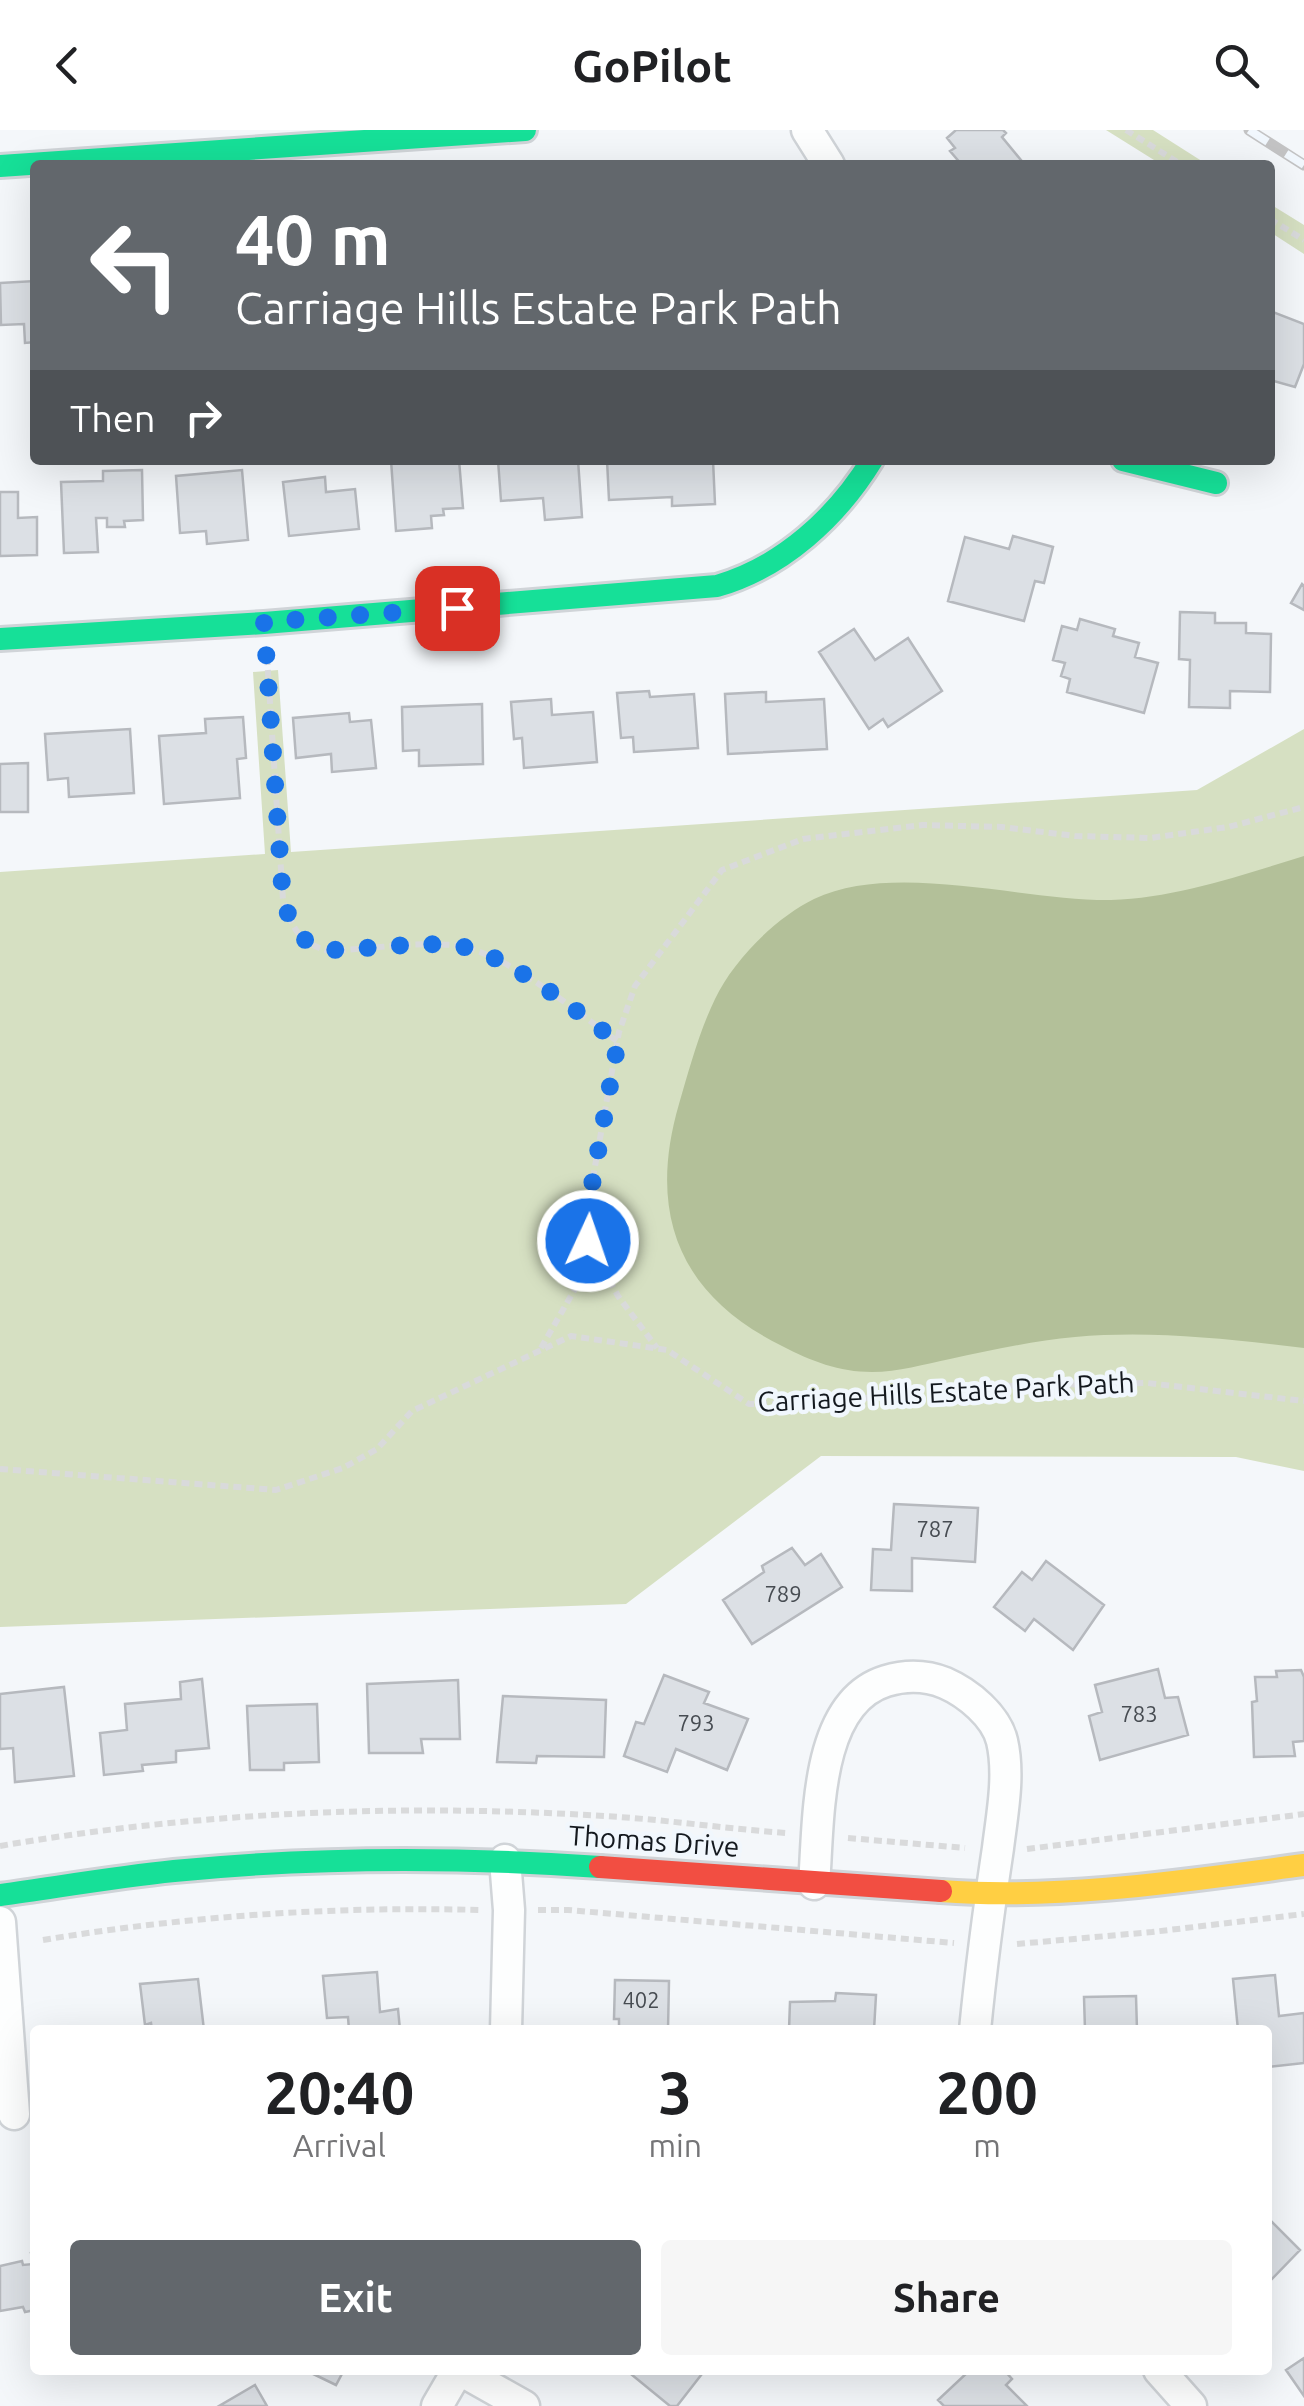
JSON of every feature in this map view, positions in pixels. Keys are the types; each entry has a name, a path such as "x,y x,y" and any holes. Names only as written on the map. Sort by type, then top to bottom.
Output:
{"street":[{"path":"87,160 524,130"},
{"path":"807,130 826,160"},
{"path":"0,166 30,164"},
{"path":"0,638 688,590 726,583 790,549 846,500 869,465"},
{"path":"1142,465 1216,484"},
{"path":"814,1884 826,1768 836,1725 846,1708 867,1687 900,1676 931,1678 959,1689 986,1713 1002,1738 1005,1768 977,2025"},
{"name":"Thomas Drive","path":"0,1895 173,1871 341,1860 506,1860 992,1895 1138,1886 1304,1865"},
{"path":"506,1860 506,2025"},
{"path":"0,1922 14,2114"},
{"path":"437,2406 456,2375"},
{"path":"468,2375 524,2406"},
{"path":"1163,2375 1191,2406"}],"path":[{"path":"1126,130 1174,160"},
{"path":"1275,222 1304,240"},
{"path":"264,622 283,900 293,928 311,946 329,950 456,945 498,960 618,1042"},
{"path":"541,1349 583,1275 587,1212 618,1042 635,986 722,870 803,839 923,825 1150,838 1228,827 1304,808"},
{"path":"588,1241 618,1296 657,1348"},
{"path":"0,1469 276,1490 344,1468 377,1449 412,1411 571,1336 657,1348"},
{"name":"Carriage Hills Estate Park Path","path":"657,1348 667,1350 750,1404 800,1404 997,1386 1147,1383 1304,1401"},
{"path":"0,1846 227,1818 480,1811 618,1817 997,1850 1304,1814"},
{"path":"43,1940 135,1927 362,1909 553,1910"}],"shaded area":[{"path":"1106,130 1153,130 1200,160 1154,160"},
{"path":"1275,207 1304,225 1304,254 1275,235"},
{"path":"278,670 291,852 1197,790 1304,729 1304,1471 1236,1457 821,1456 626,1604 0,1627 0,872 265,854 253,672"},
{"path":"1304,856 1304,1348 1190,1336 1104,1335 1028,1343 882,1372 860,1371 815,1361 782,1346 718,1302 696,1276 680,1247 670,1215 670,1144 679,1104 704,1025 723,985 770,929 799,907 846,888 882,883 960,886 1076,899 1135,898 1233,878"}],"building":[{"path":"956,130 1003,130 1006,133 1002,137 1021,160 958,160 947,138"},
{"path":"30,281 30,342 25,343 24,324 1,325 0,283"},
{"path":"1275,313 1304,324 1304,364 1295,387 1275,381"},
{"path":"391,465 459,465 463,508 443,509 444,515 431,516 432,528 396,531"},
{"path":"498,465 578,465 582,517 545,520 543,498 501,501"},
{"path":"607,465 713,465 715,504 672,506 672,497 609,500"},
{"path":"142,470 143,520 124,521 125,527 107,527 107,518 96,518 98,552 64,553 61,482 103,481 103,471"},
{"path":"242,470 248,540 207,544 206,531 180,533 176,476"},
{"path":"325,477 326,492 355,489 359,529 289,536 283,482"},
{"path":"0,492 18,492 18,518 37,517 37,555 0,556"},
{"path":"1013,536 1053,547 1044,583 1035,581 1024,621 948,601 965,537 1009,549"},
{"path":"1304,586 1304,610 1291,603"},
{"path":"1180,612 1215,613 1215,623 1246,623 1246,633 1271,634 1270,692 1230,691 1230,708 1189,707 1190,660 1179,659"},
{"path":"1080,619 1115,629 1113,636 1139,643 1135,657 1158,663 1144,713 1067,692 1070,679 1061,676 1065,663 1053,660 1062,626 1077,630"},
{"path":"854,629 875,660 908,638 942,691 888,727 883,719 869,729 819,652"},
{"path":"649,691 650,697 694,694 698,748 634,752 633,737 621,738 617,693"},
{"path":"766,692 766,702 824,699 827,749 728,754 725,694"},
{"path":"551,699 552,715 593,712 597,762 524,768 522,738 514,739 511,702"},
{"path":"482,704 483,764 419,766 419,750 403,751 402,707"},
{"path":"349,713 350,722 371,720 376,768 332,772 331,754 296,758 293,718"},
{"path":"243,717 246,758 237,759 240,798 164,804 159,736 206,733 205,719"},
{"path":"130,729 134,793 69,797 68,778 48,780 45,734"},
{"path":"28,763 28,812 0,812 0,764"},
{"path":"894,1504 978,1508 975,1562 912,1558 912,1591 871,1590 873,1549 891,1550"},
{"path":"792,1548 805,1565 821,1554 842,1587 752,1644 723,1600 764,1572 762,1566"},
{"path":"1046,1561 1104,1605 1073,1650 1034,1619 1025,1631 994,1607 1022,1572 1032,1580"},
{"path":"1158,1669 1165,1698 1178,1697 1188,1735 1100,1760 1089,1716 1102,1712 1095,1685"},
{"path":"1301,1670 1304,1741 1293,1742 1295,1756 1254,1757 1255,1677 1277,1677 1276,1671"},
{"path":"664,1675 709,1692 704,1703 748,1719 727,1770 676,1749 667,1772 624,1756 636,1722 644,1724"},
{"path":"202,1679 209,1748 176,1751 176,1762 142,1765 143,1771 104,1775 100,1733 127,1730 125,1704 181,1699 180,1682"},
{"path":"458,1680 460,1739 421,1739 423,1753 369,1753 367,1684"},
{"path":"64,1687 74,1776 15,1782 13,1748 0,1749 0,1694"},
{"path":"503,1696 606,1700 604,1757 537,1756 536,1763 497,1762"},
{"path":"317,1704 319,1762 284,1763 284,1770 250,1770 247,1706"},
{"path":"377,1972 380,2012 398,2009 400,2025 349,2025 348,2017 327,2018 323,1976"},
{"path":"1275,1975 1279,2016 1304,2013 1304,2063 1272,2067 1272,2025 1238,2025 1233,1979"},
{"path":"198,1979 203,2025 145,2025 140,1984"},
{"path":"615,1980 669,1981 668,2025 619,2025 619,2019 614,2019"},
{"path":"836,1993 876,1995 874,2025 789,2025 790,2002 835,2001"},
{"path":"1136,1996 1137,2025 1085,2025 1084,1997"},
{"path":"1272,2222 1300,2250 1272,2279"},
{"path":"22,2261 23,2265 30,2264 30,2311 25,2312 23,2307 0,2311 0,2266"},
{"path":"1304,2358 1304,2396 1286,2370"},
{"path":"315,2375 341,2375 336,2385"},
{"path":"632,2375 701,2375 677,2406 670,2406"},
{"path":"965,2375 1008,2375 1012,2379 1006,2385 1027,2406 944,2406 938,2400"},
{"path":"255,2385 267,2406 219,2406"}],"railway":[{"path":"1249,130 1304,165"}],"traffic: fast":[{"path":"88,160 525,130"},
{"path":"0,166 30,164"},
{"path":"0,639 264,623 717,586 786,553 825,520 869,465"},
{"path":"1143,465 1216,483"},
{"path":"0,1895 152,1873 280,1863 440,1860 600,1867"}],"traffic: slow":[{"path":"941,1891 1077,1891 1304,1865"}],"traffic: jam":[{"path":"600,1867 941,1891"}],"route":[{"path":"457,608 264,622 283,900 293,928 311,946 329,950 456,945 498,960 618,1042 587,1212 588,1241"}]}
